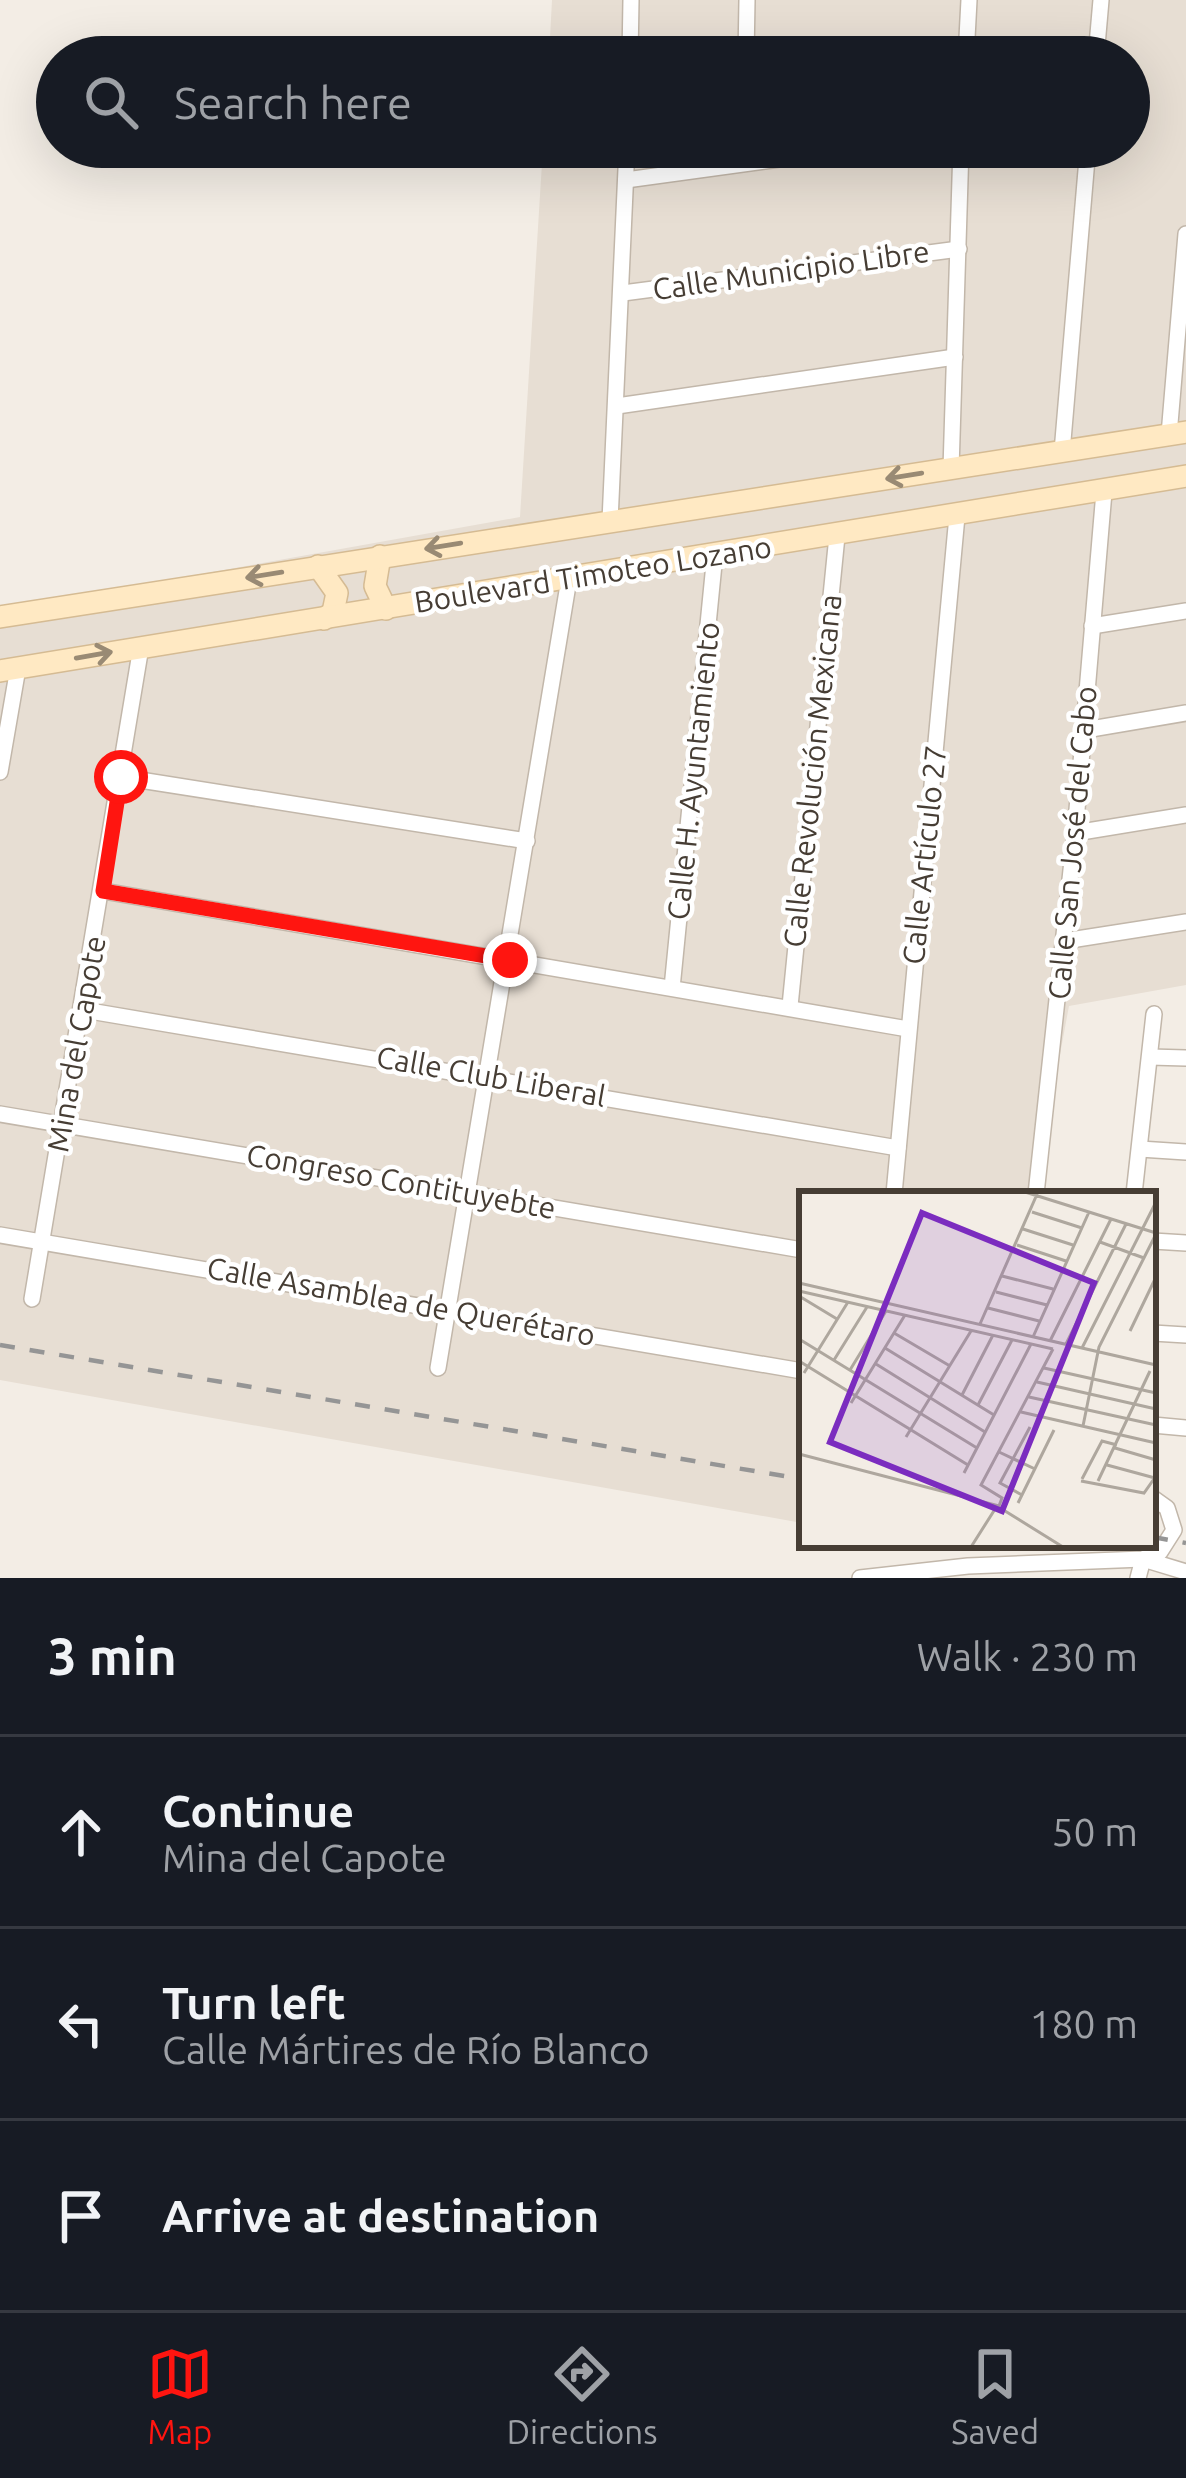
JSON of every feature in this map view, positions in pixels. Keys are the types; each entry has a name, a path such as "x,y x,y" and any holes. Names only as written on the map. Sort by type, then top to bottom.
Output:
{"main road":[{"name":"Boulevard Timoteo Lozano","path":"0,617 1178,433"},
{"name":"Boulevard Timoteo Lozano","path":"9,669 1186,476"},
{"path":"380,556 375,586 386,609"},
{"path":"318,566 337,593 333,612 324,619"}],"street":[{"path":"631,36 632,0"},
{"path":"747,36 748,0"},
{"path":"967,36 968,0"},
{"path":"1098,36 1101,0"},
{"path":"610,520 626,168"},
{"path":"626,180 682,168"},
{"path":"951,470 961,168"},
{"path":"1062,452 1086,168"},
{"path":"1178,433 1186,234"},
{"name":"Calle Municipio Libre","path":"623,293 959,249"},
{"path":"617,406 955,357"},
{"name":"Calle San José del Cabo","path":"1036,1191 1076,833 1104,492"},
{"name":"Calle Artículo 27","path":"894,1191 957,516"},
{"name":"Calle Revolución Mexicana","path":"790,1006 837,536"},
{"name":"Calle H. Ayuntamiento","path":"672,988 715,554"},
{"path":"439,1368 510,960 569,579"},
{"path":"1092,626 1186,611"},
{"name":"Mina del Capote","path":"32,1299 84,1010 141,647"},
{"path":"0,772 9,669"},
{"path":"1085,730 1186,712"},
{"path":"121,777 527,841"},
{"path":"1076,833 1186,815"},
{"path":"103,891 908,1029"},
{"path":"1064,941 1186,922"},
{"name":"Calle Club Liberal","path":"84,1010 898,1148"},
{"path":"1135,1191 1154,1014"},
{"path":"1150,1057 1186,1058"},
{"name":"Congreso Contituyebte","path":"0,1114 799,1249"},
{"path":"1140,1149 1186,1152"},
{"name":"Calle Asamblea de Querétaro","path":"0,1235 799,1370"},
{"path":"1156,1241 1186,1243"},
{"path":"1156,1333 1186,1335"},
{"path":"1156,1425 1186,1428"},
{"path":"1143,1559 1160,1552 1174,1530 1167,1508 1156,1500"},
{"path":"1138,1578 1143,1559"},
{"path":"860,1578 990,1564 1143,1559 1186,1572"}],"shaded area":[{"path":"552,0 1186,0 1186,985 1069,1006 1035,1191 799,1191 799,1522 0,1380 0,610 520,517 542,168 1150,168 1150,36 550,36"}],"railway":[{"path":"0,1345 799,1478"},
{"path":"1156,1538 1186,1543"}],"route":[{"path":"121,777 103,891 510,960"}]}
